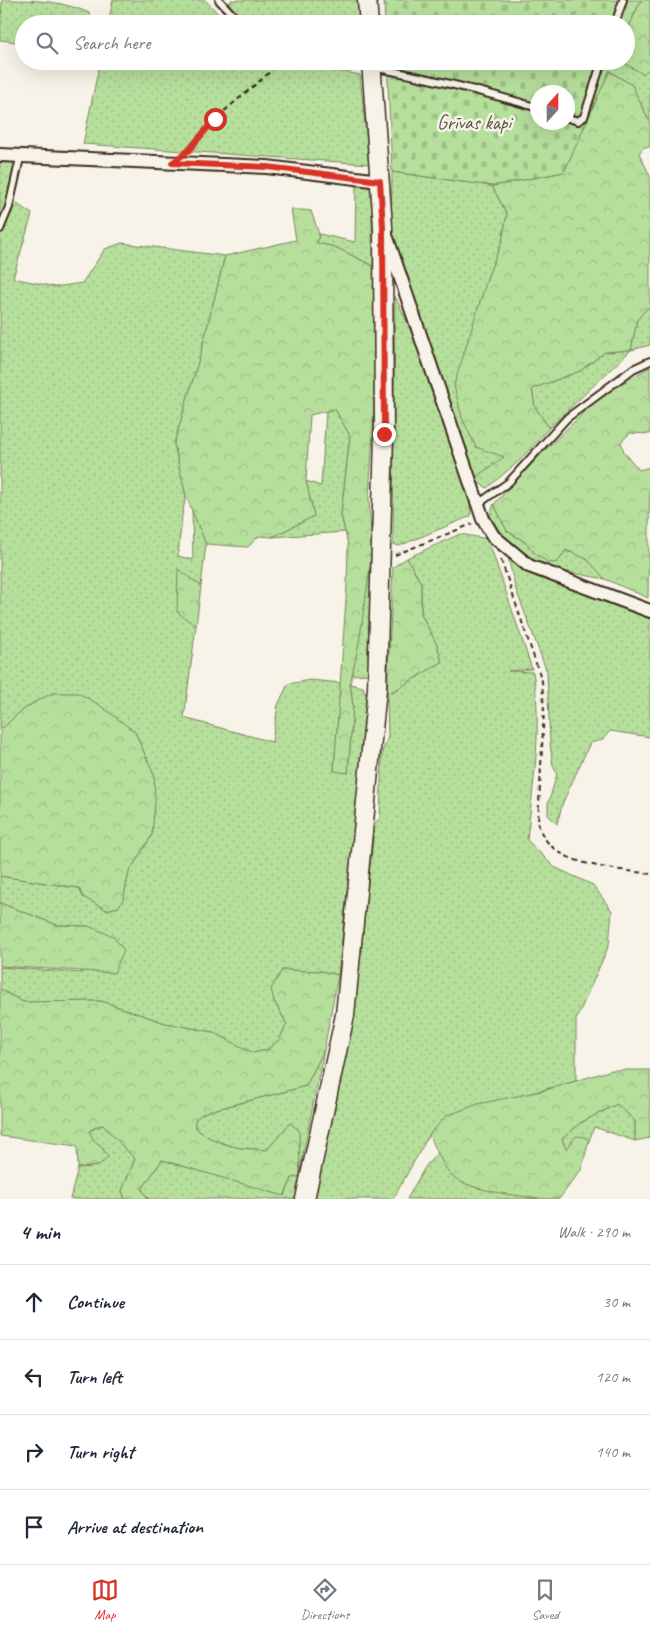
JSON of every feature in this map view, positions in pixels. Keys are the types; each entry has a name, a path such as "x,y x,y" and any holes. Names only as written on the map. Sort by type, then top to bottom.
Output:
{"main road":[{"path":"367,0 368,15"},
{"path":"305,1199 345,1015 377,689 384,434 383,227 371,70"}],"street":[{"path":"0,155 20,158 267,167 380,176"},
{"path":"383,227 483,519 493,536 529,566 650,611"}],"lane":[{"path":"219,0 233,15"},
{"path":"618,15 623,0"},
{"path":"392,70 530,106"},
{"path":"575,120 578,121 584,117 599,70"},
{"path":"0,229 9,207 20,158"},
{"path":"478,504 509,482 567,418 633,369 650,361"}],"path":[{"path":"172,163 188,151 215,119 271,70"},
{"path":"382,560 483,519"},
{"path":"493,536 542,681 544,711 538,822 540,833 559,851 578,863 650,874"}],"green space":[{"path":"2,0 57,3 89,13 90,15 15,15 15,42 0,40"},
{"path":"113,0 205,0 219,15 110,15"},
{"path":"231,0 357,0 359,15 237,15 230,7"},
{"path":"384,0 641,0 634,15 385,15"},
{"path":"641,0 650,0 650,68 643,74 635,69 634,15"},
{"path":"650,68 650,120 632,85 609,71 635,69 643,73"},
{"path":"98,70 335,70 360,75 369,164 83,144"},
{"name":"Grīvas kapi","path":"387,70 610,70 564,172 492,186 392,172"},
{"path":"609,71 632,85 650,120 650,147 644,147 639,153 650,176 650,308 647,308 637,320 631,350 605,352 580,371 532,389 535,407 549,428 519,461 487,488 473,479 504,457 476,447 462,418 454,385 489,273 502,242 507,214 492,186 564,172"},
{"path":"0,159 23,161 14,202 32,214 13,278 55,287 82,283 105,249 122,243 225,256 201,352 174,444 186,496 178,556 193,560 192,510 206,544 201,586 179,570 178,612 196,626 184,718 272,742 278,705 288,684 310,680 341,683 334,770 348,773 353,706 350,684 363,687 368,700 338,975 321,971 282,970 274,1001 287,1024 279,1040 267,1050 253,1053 213,1032 165,1023 101,1001 23,1002 0,989 0,967 81,973 88,926 57,925 0,903 0,876 79,888 83,897 107,910 118,907 123,900 129,872 152,835 154,775 135,732 54,693 27,708 3,728 0,725"},
{"path":"392,172 492,186 507,214 502,242 489,273 455,385 505,457 473,479 391,238"},
{"path":"356,183 369,185 372,192 372,241 377,268 335,247 317,243 319,234 355,242"},
{"path":"291,209 311,211 319,234 317,243 335,247 377,268 373,432 369,497 372,554 359,643 350,684 353,706 348,773 334,771 347,585 348,545 341,514 350,436 335,409 310,415 306,481 314,516 272,537 259,536 248,547 206,544 186,496 174,444 201,352 225,256 296,240"},
{"path":"395,296 421,352 470,504 471,516 399,546 393,544"},
{"path":"647,307 650,308 650,345 631,350 637,320"},
{"path":"631,350 549,428 535,407 532,389 580,371 605,352"},
{"path":"650,367 650,434 630,433 621,442 624,452 639,470 650,467 648,598 605,579 587,559 566,550 558,562 549,563 537,555 524,541 507,531 494,504 548,447 601,396"},
{"path":"335,409 350,436 341,514 345,532 272,537 314,516 306,481 321,486 326,411"},
{"path":"494,504 507,531 524,541 537,555 559,552 576,554 590,562 605,579 552,568 524,556 501,533 490,515"},
{"path":"460,534 488,539 532,669 508,671 533,672 536,692 537,734 527,840 554,867 593,885 612,911 609,945 576,1020 576,1081 446,1116 429,1135 393,1199 314,1199 343,1056 360,954 375,823 380,818 382,752 388,737 387,695 442,662 437,645 421,614 421,583 407,558"},
{"path":"508,557 531,573 650,616 650,737 610,731 602,740 590,743 563,802 557,824 548,815 548,804 557,774 553,766 550,743 547,672 515,587"},
{"path":"407,558 421,583 421,614 437,645 442,662 387,695 393,567"},
{"path":"370,564 375,569 368,674 352,675"},
{"path":"178,569 201,586 196,626 177,612"},
{"path":"54,693 78,693 98,704 135,732 154,775 155,802 152,835 129,872 123,900 118,907 107,910 83,897 79,888 0,876 0,725 3,728 27,708"},
{"path":"0,903 57,925 88,926 113,936 124,950 114,973 0,966"},
{"path":"282,970 321,971 338,975 324,1050 306,1086 209,1111 198,1117 195,1123 197,1129 212,1139 247,1149 267,1150 290,1123 299,1130 300,1176 292,1178 284,1196 162,1160 142,1189 148,1199 125,1199 122,1191 135,1159 103,1125 89,1131 108,1157 98,1166 78,1168 77,1146 0,1136 0,989 23,1002 101,1001 165,1023 213,1032 253,1053 267,1050 279,1040 287,1024 274,1001 271,989"},
{"path":"324,1050 300,1170 290,1123 267,1150 240,1148 222,1143 197,1129 195,1123 198,1117 209,1111 306,1086"},
{"path":"612,1070 650,1070 650,1138 635,1141 635,1121 617,1104 580,1123 562,1139 566,1149 576,1136 585,1137 589,1141 581,1170 559,1199 535,1198 502,1193 471,1186 459,1181 448,1171 429,1135 446,1116 478,1104 546,1090"},
{"path":"617,1104 635,1121 635,1141 594,1127 589,1141 585,1137 566,1149 562,1139 580,1123"},
{"path":"103,1125 135,1159 122,1191 125,1199 70,1199 78,1168 98,1166 104,1148 93,1140 89,1131"},
{"path":"438,1152 452,1176 475,1187 539,1199 407,1199 425,1167"},
{"path":"162,1160 285,1195 292,1178 300,1176 296,1199 148,1199 142,1189"}],"route":[{"path":"215,119 188,151 172,163 267,167 380,181 383,227 384,434"}]}
